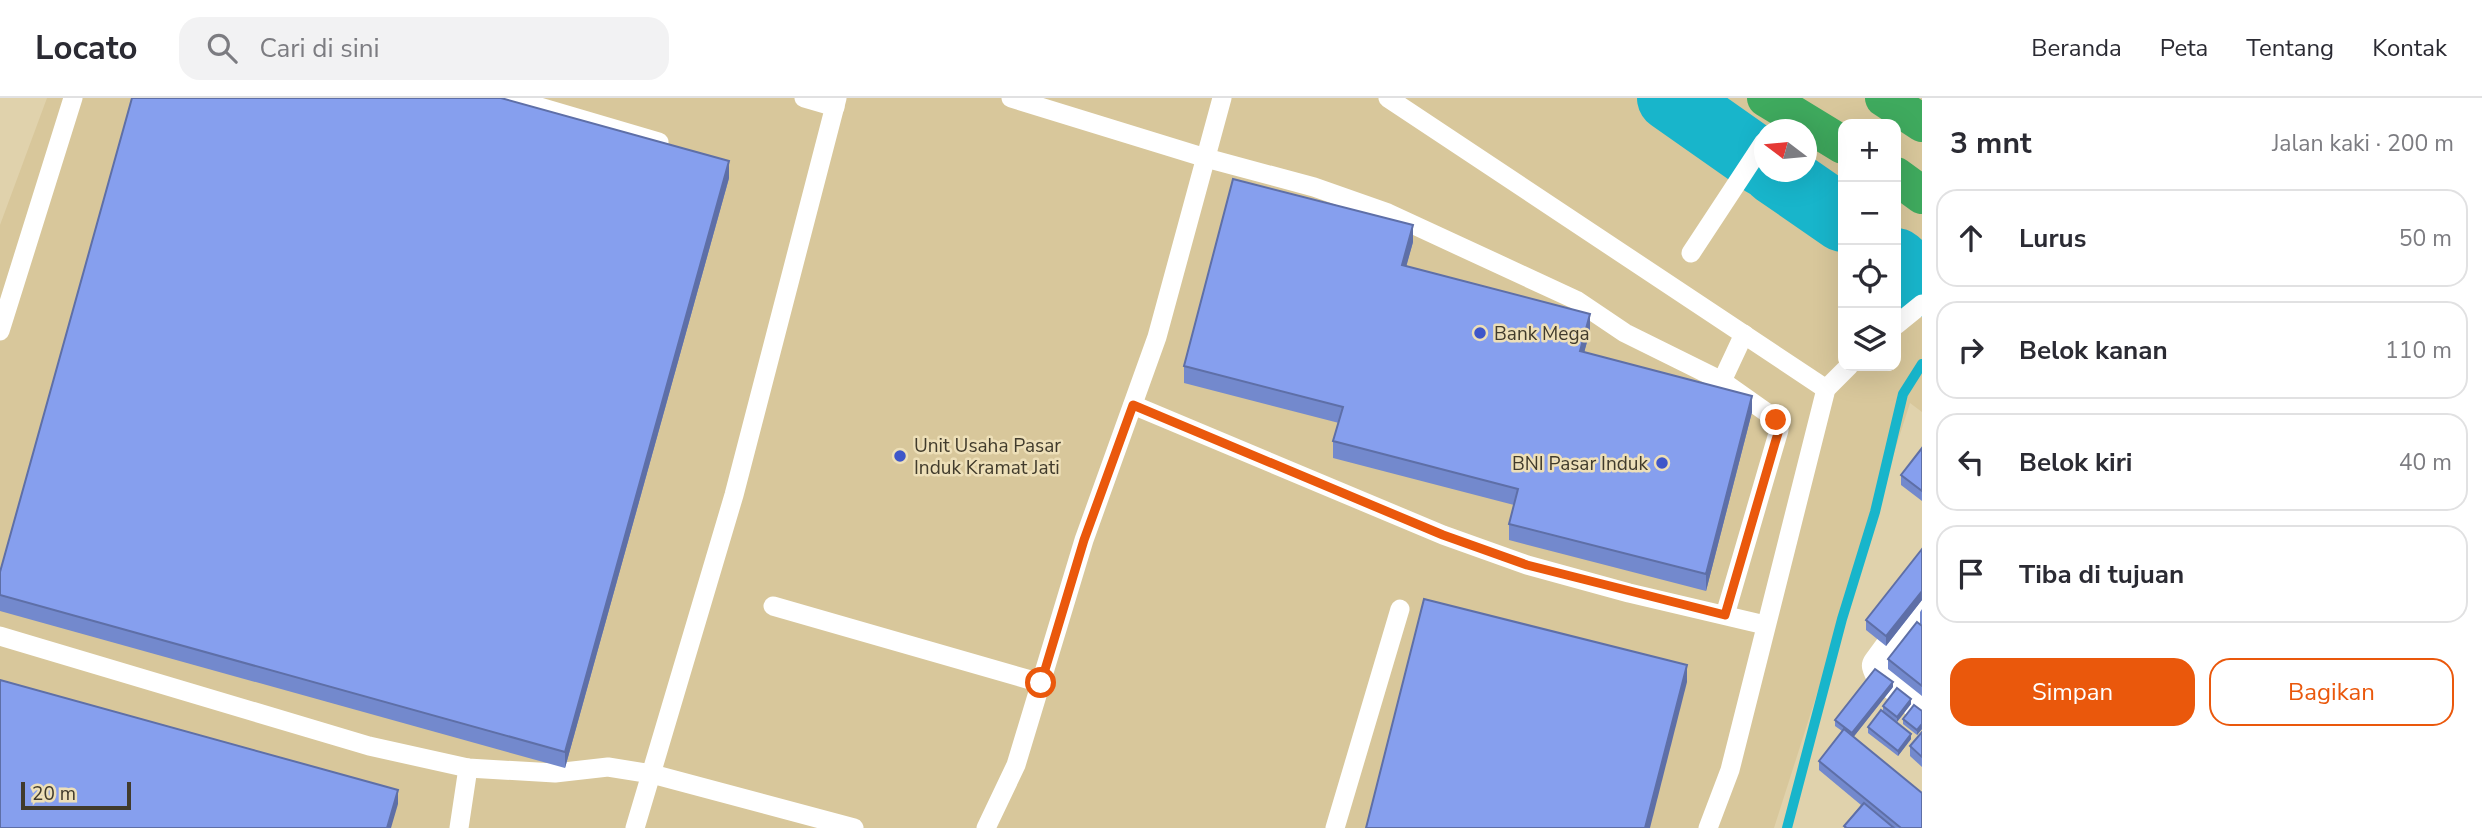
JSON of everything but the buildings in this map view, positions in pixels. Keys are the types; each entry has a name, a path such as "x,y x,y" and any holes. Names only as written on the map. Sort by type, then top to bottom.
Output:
{"highway":[{"path":"1884,98 1922,123"},
{"path":"1817,138 1838,144"},
{"path":"1901,180 1922,195"}],"street":[{"path":"1922,610 1884,658 1881,668 1922,704"}],"lane":[{"path":"0,331 73,98"},
{"path":"509,98 675,147"},
{"path":"635,828 734,495 836,103 804,98"},
{"path":"1012,98 1206,158 1314,187 1388,213 1576,300 1625,332 1722,381 1773,417 1779,430 1725,615"},
{"path":"986,828 1016,765 1084,540 1157,337 1222,98"},
{"path":"1388,98 1826,389"},
{"path":"1691,253 1754,151"},
{"path":"1901,322 1922,303"},
{"path":"1722,381 1744,334"},
{"path":"1708,828 1731,770 1826,389 1844,371"},
{"path":"1133,405 1443,535 1527,565 1765,625"},
{"path":"774,606 1041,683"},
{"path":"1335,828 1400,608"},
{"path":"0,636 369,746 468,768 555,773 608,767 652,774 855,828"},
{"path":"459,828 468,768"}],"shaded area":[{"name":"Unit Usaha Pasar Induk Kramat Jati","path":"47,98 1922,98 1922,412 1910,403 1774,828 0,828 0,225"}],"waterway":[{"path":"1670,98 1754,157"},
{"path":"1789,182 1838,216"},
{"path":"1901,265 1922,284"},
{"path":"1787,828 1842,619 1875,512 1903,394 1922,364"}],"place":[{"name":"Bank Mega","path":"1480,333"},
{"name":"Unit Usaha Pasar Induk Kramat Jati","path":"900,456"},
{"name":"BNI Pasar Induk","path":"1662,463"}],"route":[{"path":"1041,683 1084,540 1133,405 1443,535 1527,565 1629,593 1725,615 1779,430 1776,420"}]}
